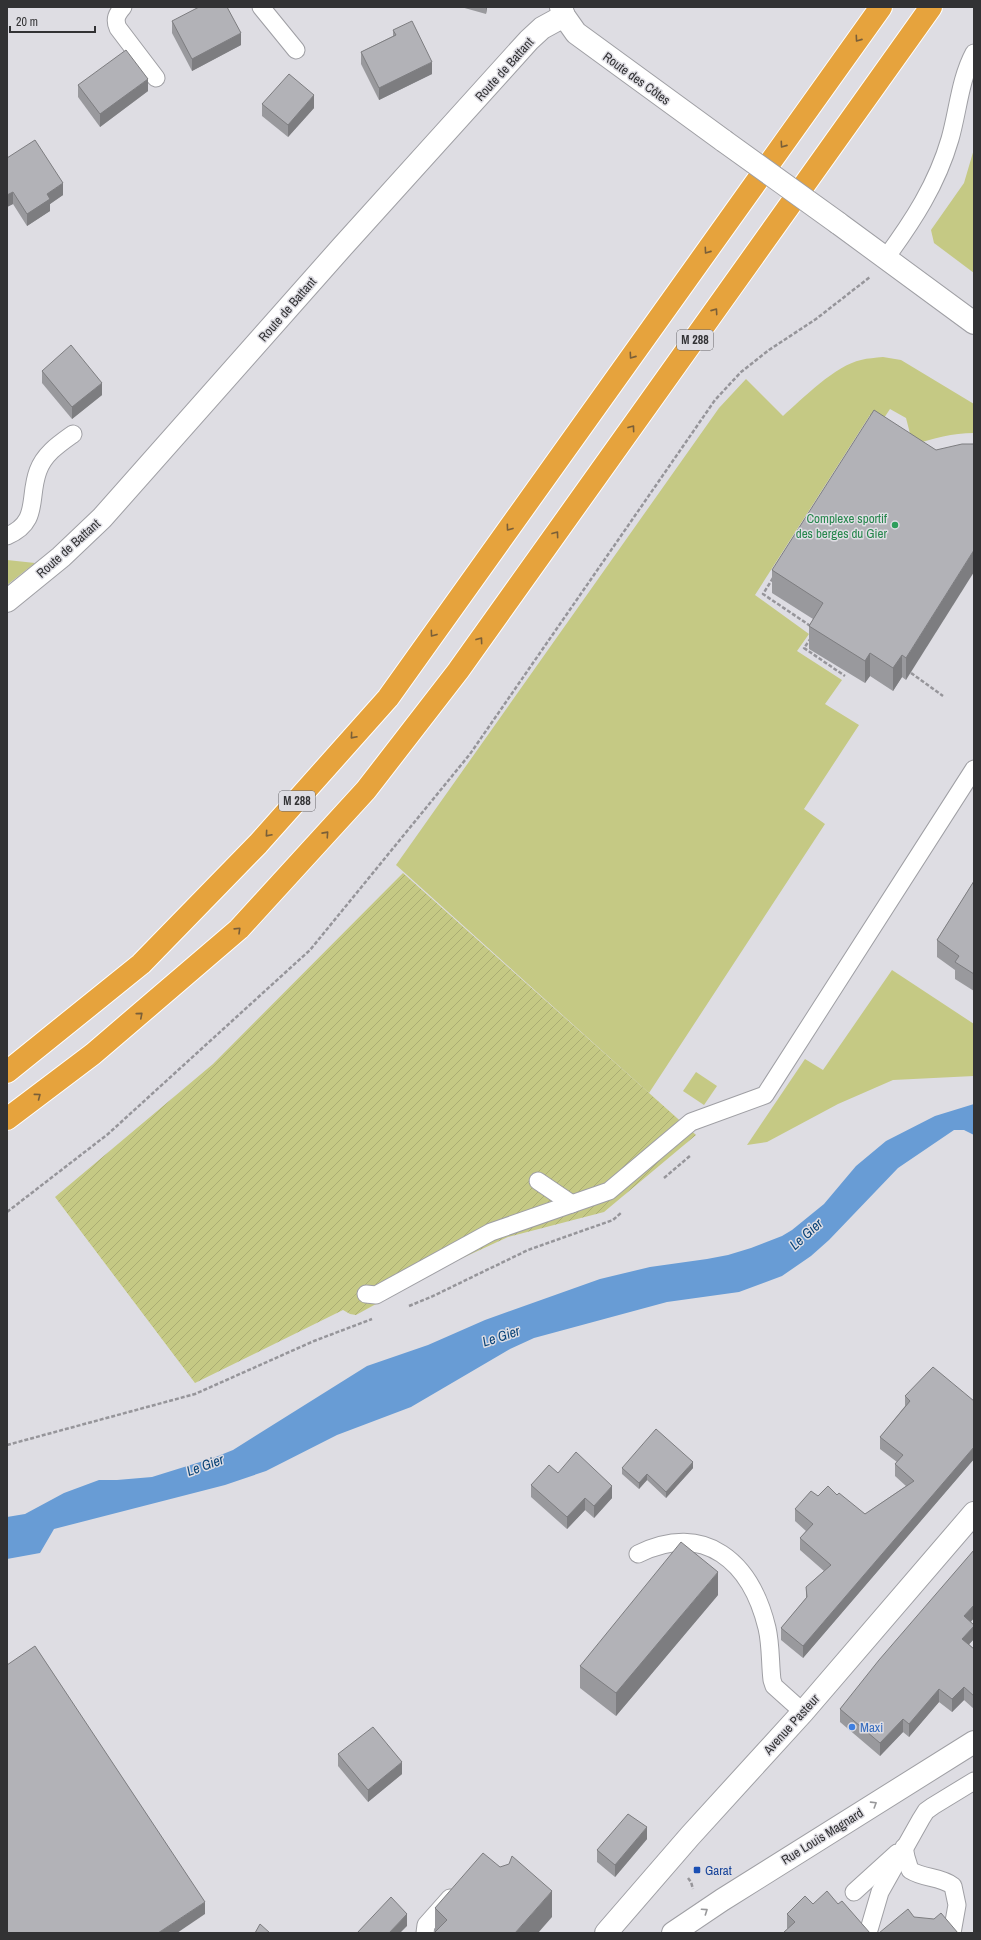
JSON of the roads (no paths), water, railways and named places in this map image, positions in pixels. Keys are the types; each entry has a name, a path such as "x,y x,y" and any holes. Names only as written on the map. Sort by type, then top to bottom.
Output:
{"highway":[{"name":"M 288","path":"7,1072 141,964 258,844 388,698 881,7"},
{"name":"M 288","path":"7,1119 94,1054 239,929 366,790 458,671 931,7"}],"street":[{"name":"Route des Côtes","path":"562,11 576,33 593,47 974,323"},
{"name":"Route de Battant","path":"7,600 61,557 102,518 342,247 529,40 562,11"},
{"name":"Avenue Pasteur","path":"606,1933 690,1836 803,1712 974,1513"},
{"name":"Rue Louis Magnard","path":"673,1933 728,1896 974,1742"}],"lane":[{"path":"123,7 117,15 116,22 118,28 156,78"},
{"path":"262,7 296,50"},
{"path":"887,260 936,180 950,139 959,100 974,53"},
{"path":"7,536 20,530 29,519 37,472 44,459 55,447 73,434"},
{"path":"366,1294 376,1295 491,1232 609,1190 691,1122 765,1096 974,769"},
{"path":"538,1181 572,1204"},
{"path":"638,1554 653,1546 668,1542 691,1542 705,1544 732,1562 744,1574 763,1613 768,1629 771,1674 774,1686 803,1712"},
{"path":"868,1933 880,1892 904,1847 926,1811 974,1781"},
{"path":"854,1892 904,1847"},
{"path":"904,1847 910,1870 926,1877 941,1879 953,1886 957,1905 952,1933"},
{"path":"425,1933 426,1925 460,1887"}],"water":[{"name":"Le Gier","path":"974,1104 974,1135 964,1130 954,1130 898,1168 829,1240 811,1256 782,1276 739,1292 667,1302 534,1338 510,1349 411,1407 337,1435 266,1471 225,1485 54,1529 40,1553 7,1559 7,1517 25,1514 64,1493 99,1480 152,1477 213,1458 233,1450 367,1366 428,1345 485,1320 600,1279 650,1267 728,1255 782,1236 792,1230 824,1204 856,1166 886,1141 935,1116"}],"place":[{"name":"Complexe sportif des berges du Gier","path":"895,525"},
{"name":"Maxi","path":"852,1727"},
{"name":"Garat","path":"697,1870"}]}
